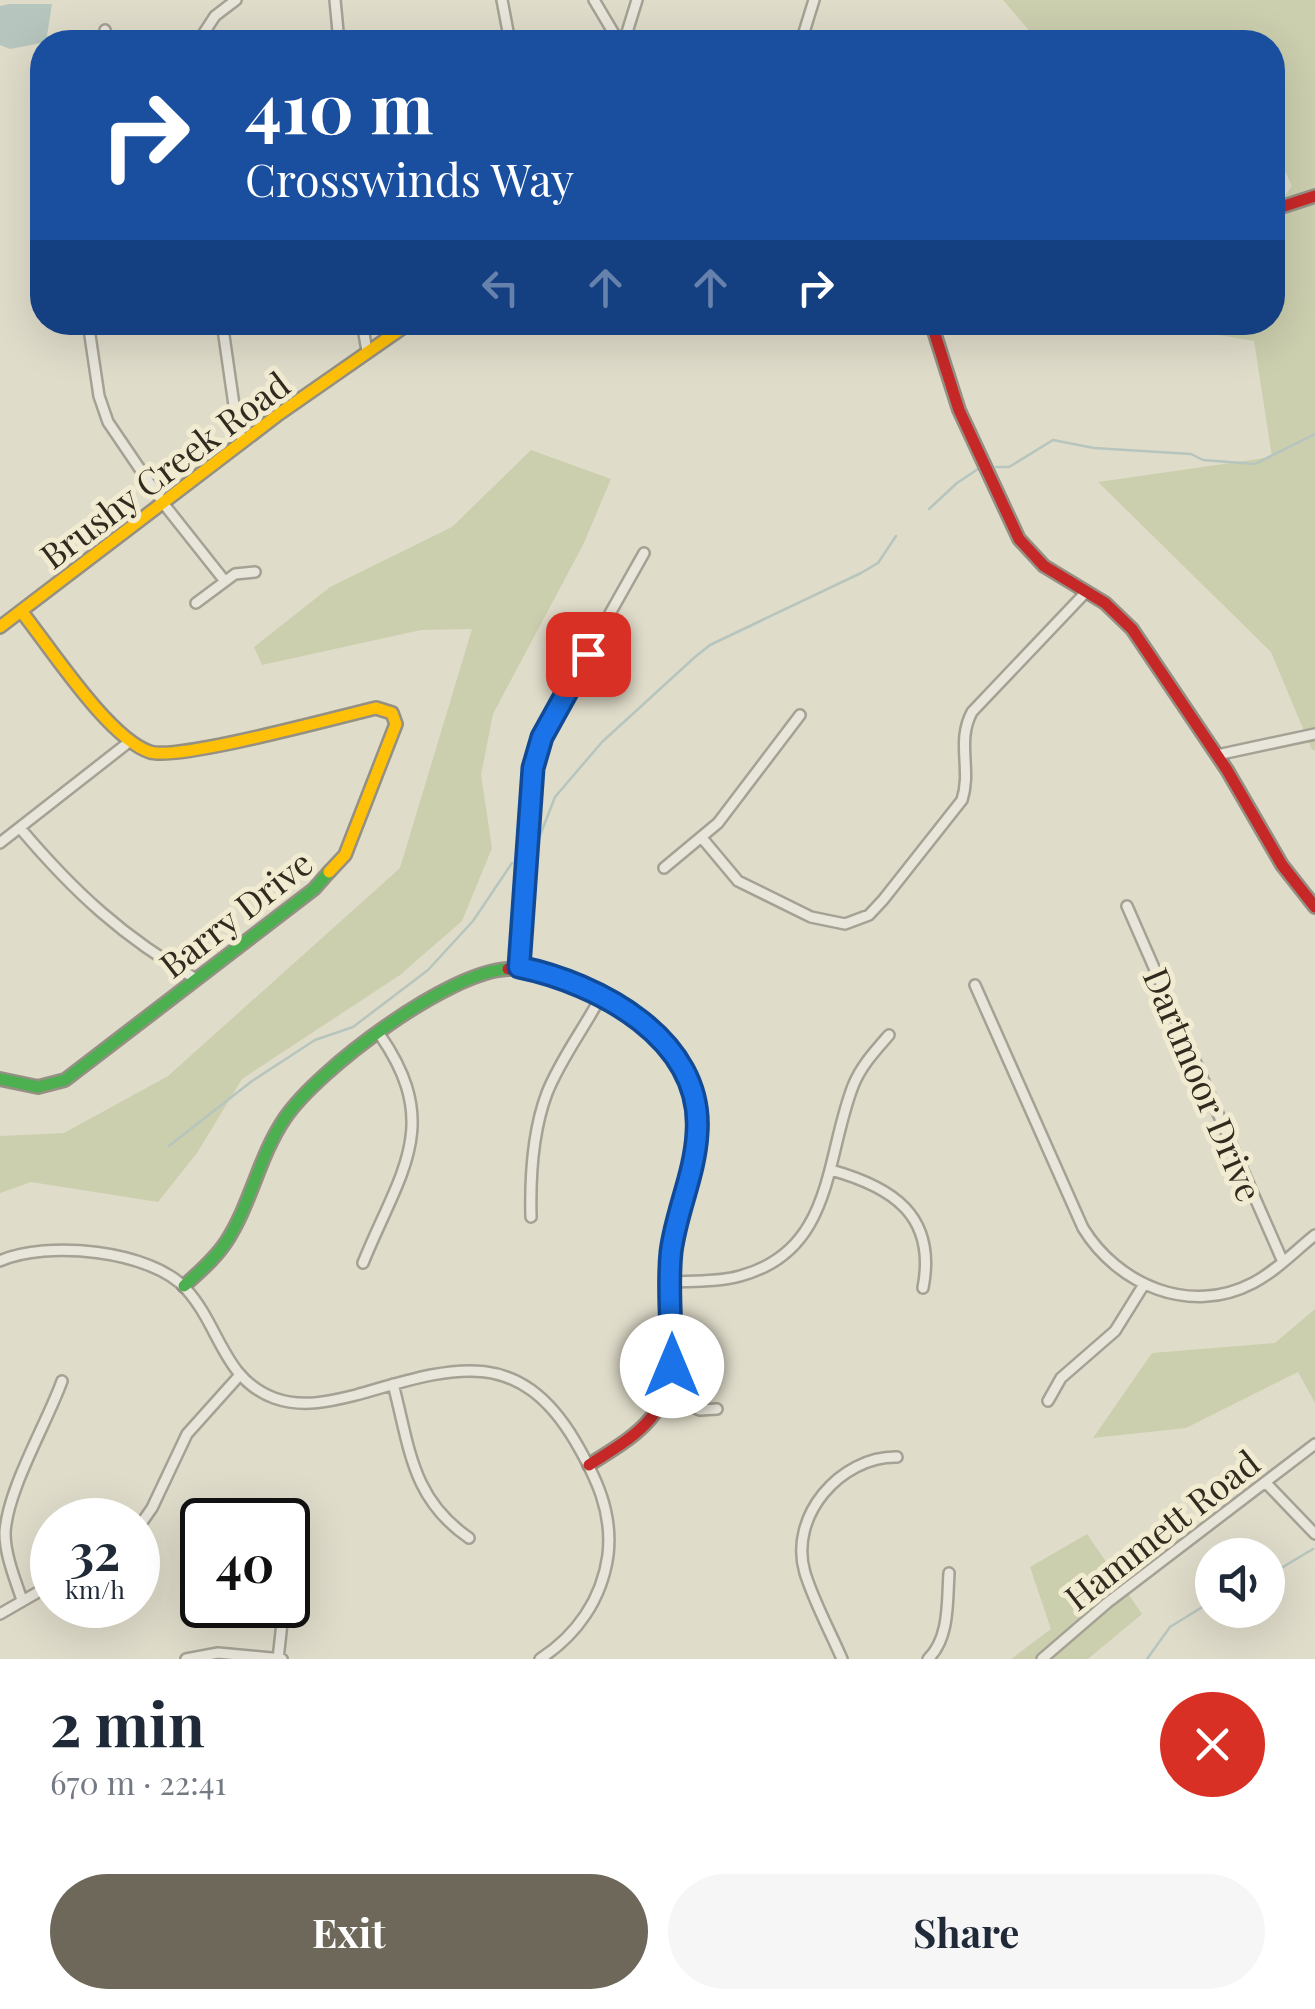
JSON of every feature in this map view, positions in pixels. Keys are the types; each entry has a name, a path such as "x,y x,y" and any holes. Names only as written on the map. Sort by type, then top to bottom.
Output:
{"street":[{"path":"206,30 215,16 236,0"},
{"path":"336,0 338,30"},
{"path":"502,0 508,30"},
{"path":"594,0 614,30"},
{"path":"626,30 637,0"},
{"path":"805,30 814,0"},
{"path":"1285,206 1314,196"},
{"path":"90,335 102,408 115,434 224,580"},
{"path":"224,335 237,426 243,441"},
{"path":"364,335 367,351"},
{"name":"Brushy Creek Road","path":"0,627 243,441 391,335"},
{"path":"935,335 959,410 1014,531 1044,566 1105,603 1132,629 1217,755 1282,865 1315,907"},
{"path":"519,967 529,808 538,750 550,720 644,553"},
{"path":"196,603 224,580 238,573 256,572"},
{"path":"702,838 738,881 778,903 810,917 845,924 868,916 962,800 968,782 962,738 972,712 1086,592"},
{"path":"0,843 129,742 21,611"},
{"name":"Barry Drive","path":"0,1079 38,1087 65,1080 314,890 344,855 396,724 392,713 382,708 172,753 154,753 129,742"},
{"path":"664,868 718,823 800,715"},
{"path":"1217,755 1315,734"},
{"path":"20,828 82,898 146,949 196,980"},
{"name":"Dartmoor Drive","path":"1127,906 1283,1262"},
{"path":"184,1286 230,1236 288,1110 380,1035 451,982 490,970 519,967 562,978 640,1021 664,1041 682,1066 694,1096 697,1141 674,1238 670,1282 672,1366 666,1396 643,1430 589,1466"},
{"path":"975,984 1083,1228 1105,1257 1143,1286 1184,1296 1218,1295 1253,1283 1315,1235"},
{"path":"531,1217 536,1139 543,1105 556,1073 600,998"},
{"path":"364,1262 408,1154 414,1126 407,1081 380,1035"},
{"path":"670,1282 736,1278 774,1261 811,1223 831,1170 855,1080 888,1035"},
{"path":"831,1170 876,1184 907,1210 924,1247 926,1270 922,1288"},
{"path":"0,1261 30,1251 77,1250 148,1265 184,1286 239,1376 274,1398 304,1404 330,1402 460,1369 509,1378 532,1390 552,1408 589,1466 608,1516 606,1565 588,1613 566,1640 540,1659"},
{"path":"1048,1401 1061,1378 1115,1331 1143,1286"},
{"path":"157,1498 187,1434 239,1376"},
{"path":"22,1600 6,1547 6,1525 62,1381"},
{"path":"393,1384 425,1494 443,1519 469,1538"},
{"path":"666,1396 700,1410 717,1409"},
{"name":"Hammett Road","path":"1042,1659 1107,1603 1315,1444"},
{"path":"842,1659 804,1571 805,1531 826,1488 876,1456 896,1456"},
{"path":"1266,1484 1315,1534"},
{"path":"928,1659 940,1643 945,1626 950,1572"},
{"path":"0,1614 30,1596"},
{"path":"186,1659 218,1653 280,1659 282,1628"}],"green space":[{"path":"1003,0 1315,0 1315,750 1271,652 1098,482 1272,457 1254,341 1219,335 1285,335 1285,196 1292,186 1285,172 1285,30 1029,30"},
{"path":"531,450 611,479 583,545 493,714 481,775 492,848 462,921 400,975 242,1079 197,1153 158,1202 31,1182 0,1193 0,1136 64,1133 168,1076 400,868 472,629 421,630 262,665 254,647 330,587 452,527"},
{"path":"1315,1309 1315,1403 1298,1372 1186,1428 1093,1438 1152,1353 1275,1343"},
{"path":"1087,1534 1142,1614 1088,1659 1011,1659 1051,1629 1030,1567"}],"shaded area":[{"path":"52,4 48,30 30,30 30,45 10,49 0,45 0,6"}],"waterway":[{"path":"996,467 1009,467 1053,440 1094,448 1191,454 1203,460 1255,464 1315,434"},
{"path":"929,509 978,469"},
{"path":"534,851 555,797 602,742 695,657 710,645 878,563 896,536"},
{"path":"169,1146 252,1081 315,1040 353,1027 428,970 473,921 512,863"},
{"path":"1285,1566 1313,1549"},
{"path":"1147,1659 1170,1627 1195,1612"}],"traffic: fast":[{"path":"0,1079 38,1087 65,1080 314,889 329,872"},
{"path":"184,1286 226,1242 276,1133 325,1074 420,1004 483,974 508,969"}],"traffic: slow":[{"path":"0,627 279,414 392,335"},
{"path":"21,611 98,711 150,752 223,744 376,708 392,713 396,724 345,855 329,872"}],"traffic: jam":[{"path":"1285,206 1315,196"},
{"path":"935,335 959,410 1019,539 1044,566 1105,603 1132,629 1227,770 1282,865 1315,907"},
{"path":"508,969 537,971 564,980 637,1021 672,1054 693,1093 697,1116 692,1169 672,1250 672,1360 662,1401 643,1426 589,1465"}],"route":[{"path":"588,654 550,720 533,768 519,967 562,978 640,1021 674,1053 690,1082 698,1130 671,1254 672,1366"}]}
